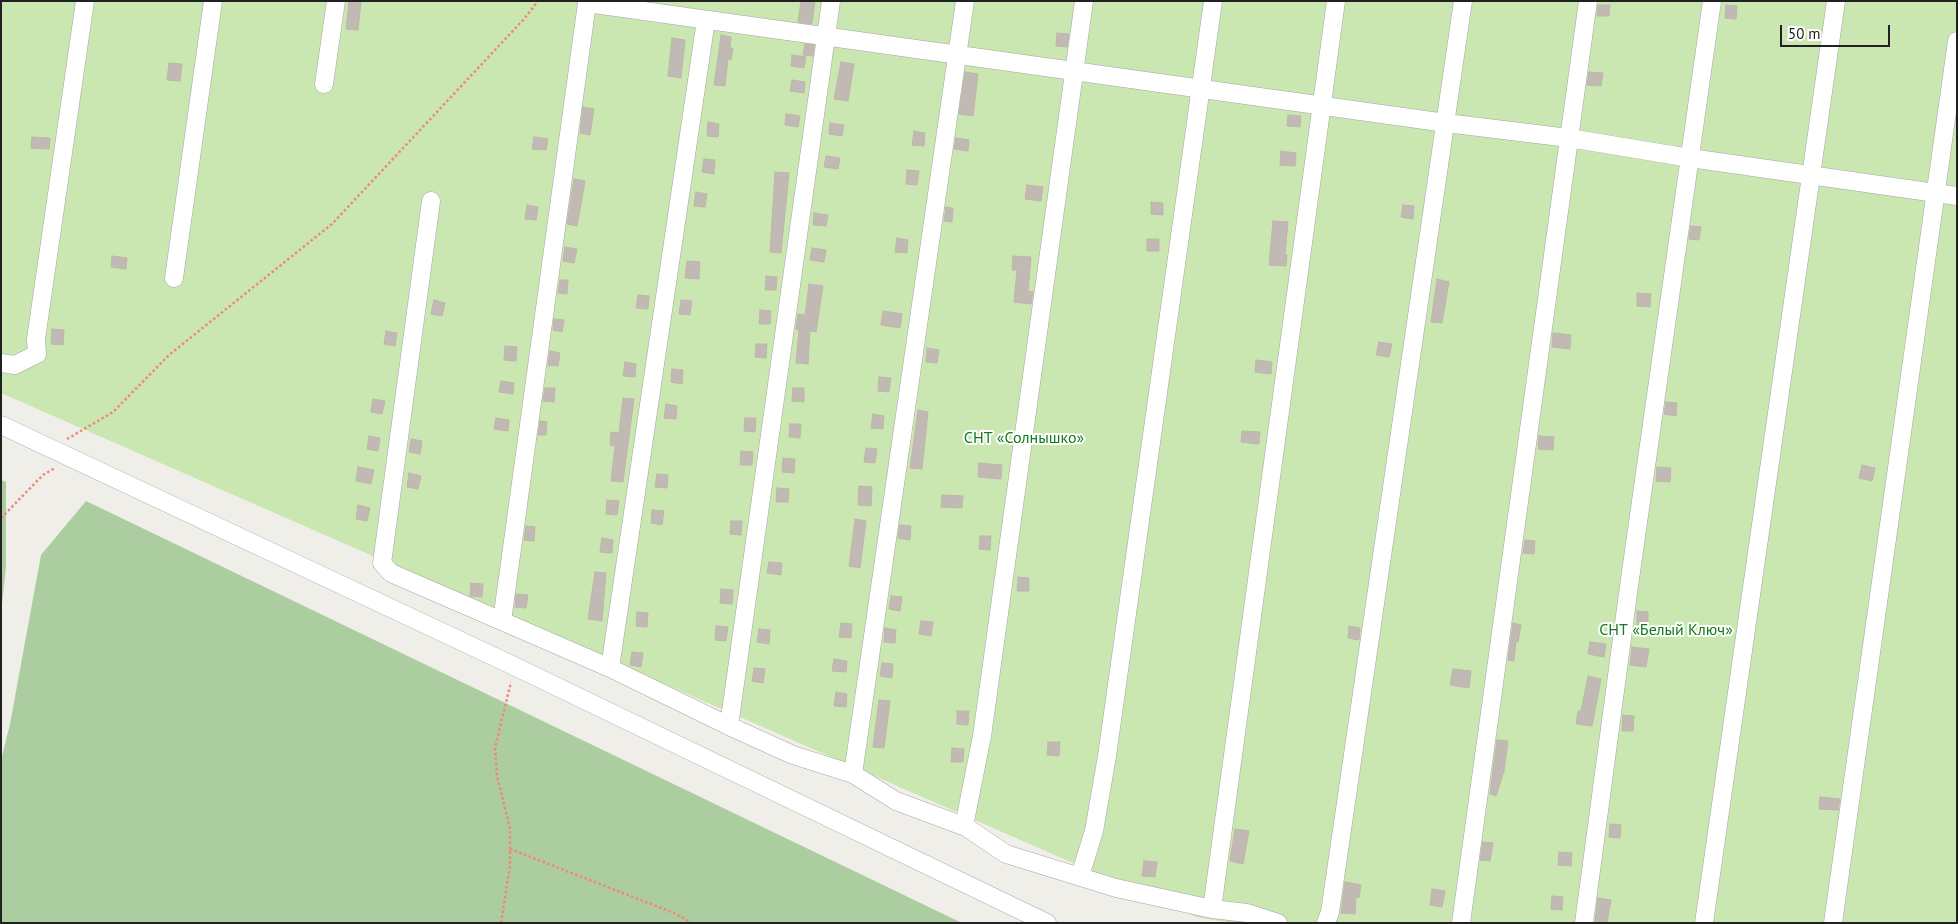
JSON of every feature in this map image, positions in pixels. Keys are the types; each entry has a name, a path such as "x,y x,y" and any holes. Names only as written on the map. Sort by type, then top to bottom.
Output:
{"street":[{"path":"1,363 14,366 37,354 36,339 85,1"},
{"path":"174,278 212,1"},
{"path":"324,84 336,1"},
{"path":"729,726 831,1"},
{"path":"853,774 965,1"},
{"path":"964,826 982,736 1084,1"},
{"path":"1080,876 1094,831 1107,756 1213,1"},
{"path":"1222,914 1336,1"},
{"path":"1326,923 1330,912 1463,1"},
{"path":"1460,923 1588,1"},
{"path":"1584,923 1625,616 1712,1"},
{"path":"1704,923 1836,1"},
{"path":"502,621 587,3 1322,106 1569,138 1690,158 1957,196"},
{"path":"610,668 706,20"},
{"path":"1833,923 1957,41"},
{"path":"431,201 382,564 391,573 610,668 793,755 853,774 896,801 964,826 1006,854 1116,888 1222,914 1247,913 1278,923"},
{"path":"1,425 514,666 1047,923"}],"path":[{"path":"50,449 113,412 169,355 332,224 524,19 538,1"},
{"path":"1,518 42,475 71,459"},
{"path":"501,923 510,866 510,829 497,776 496,748 514,666"},
{"path":"510,848 674,913 692,923"}],"green space":[{"name":"СНТ «Солнышко»","path":"1,1 1957,1 1957,923 1232,923 1196,917 1,393"},
{"path":"1,480 6,482 6,566 1,614"},
{"path":"86,501 962,923 1,923 1,760 10,724 41,555"}],"building":[{"path":"349,1 361,1 358,30 346,29"},
{"path":"801,1 815,1 812,24 798,22"},
{"path":"1598,5 1610,5 1609,16 1597,16"},
{"path":"1726,5 1737,6 1736,19 1725,18"},
{"path":"1057,33 1069,34 1067,47 1056,46"},
{"path":"721,35 731,37 730,48 733,48 731,60 728,59 725,86 714,85"},
{"path":"672,38 685,40 681,78 668,76"},
{"path":"805,44 814,45 813,56 803,55"},
{"path":"792,55 806,57 804,68 791,66"},
{"path":"841,62 854,64 848,101 834,99"},
{"path":"169,63 182,64 180,81 167,80"},
{"path":"965,72 978,74 973,116 959,114"},
{"path":"1589,72 1603,73 1601,86 1587,85"},
{"path":"792,80 805,82 804,93 790,91"},
{"path":"583,107 594,109 590,135 580,133"},
{"path":"786,114 800,116 798,127 785,125"},
{"path":"1288,115 1301,116 1300,127 1287,126"},
{"path":"708,122 719,124 718,137 707,136"},
{"path":"830,123 844,125 842,136 829,134"},
{"path":"914,131 925,133 924,146 912,145"},
{"path":"32,137 50,138 49,149 31,148"},
{"path":"534,137 548,139 546,150 532,149"},
{"path":"956,138 969,140 968,151 954,149"},
{"path":"1281,151 1296,153 1295,166 1280,165"},
{"path":"826,156 840,158 838,169 824,167"},
{"path":"704,159 715,160 714,174 702,172"},
{"path":"907,170 919,171 917,185 906,184"},
{"path":"775,172 789,173 781,253 770,252"},
{"path":"574,179 585,181 577,226 567,224"},
{"path":"1027,185 1043,187 1041,201 1025,199"},
{"path":"696,192 707,194 705,207 694,206"},
{"path":"1151,202 1163,203 1163,215 1151,214"},
{"path":"527,205 538,207 536,220 525,219"},
{"path":"1403,205 1414,206 1413,219 1401,217"},
{"path":"946,207 953,208 952,222 944,221"},
{"path":"814,213 828,215 826,226 813,225"},
{"path":"1273,221 1288,222 1286,266 1269,265"},
{"path":"1691,226 1701,227 1699,240 1689,239"},
{"path":"897,238 908,240 907,253 895,252"},
{"path":"1147,239 1159,239 1159,251 1147,251"},
{"path":"565,247 577,249 574,263 563,261"},
{"path":"812,248 826,250 824,262 810,260"},
{"path":"112,256 127,258 126,269 111,267"},
{"path":"1013,256 1031,257 1028,291 1033,292 1031,304 1014,302 1017,270 1012,270"},
{"path":"687,261 700,262 699,279 685,278"},
{"path":"766,276 777,277 776,290 765,290"},
{"path":"1437,279 1449,282 1442,323 1431,322"},
{"path":"560,280 568,280 567,294 558,293"},
{"path":"809,284 823,286 816,332 810,331 808,364 796,363 799,330 796,329 798,314 805,315"},
{"path":"1637,293 1651,294 1650,307 1637,306"},
{"path":"638,295 649,296 648,309 636,308"},
{"path":"434,300 445,303 442,316 431,314"},
{"path":"681,300 692,301 690,315 679,314"},
{"path":"760,310 771,311 770,324 759,324"},
{"path":"883,311 902,314 900,328 881,325"},
{"path":"554,319 564,320 562,332 553,330"},
{"path":"52,329 64,330 63,345 51,344"},
{"path":"386,331 397,333 395,346 384,344"},
{"path":"1553,333 1571,335 1570,349 1552,347"},
{"path":"1379,342 1392,344 1389,357 1376,355"},
{"path":"756,344 767,344 766,358 755,357"},
{"path":"505,346 517,347 516,361 504,360"},
{"path":"927,348 939,350 937,363 926,362"},
{"path":"550,351 560,353 558,366 548,365"},
{"path":"1256,360 1272,362 1271,374 1255,372"},
{"path":"625,362 636,364 635,377 623,376"},
{"path":"672,369 683,370 682,384 671,382"},
{"path":"879,377 891,378 889,392 878,391"},
{"path":"501,381 514,383 513,394 499,392"},
{"path":"545,388 555,388 554,402 543,401"},
{"path":"793,388 804,388 804,402 792,401"},
{"path":"623,398 634,399 623,482 611,481 615,446 610,445 611,432 619,433"},
{"path":"373,399 385,401 382,414 371,412"},
{"path":"1666,402 1677,403 1676,416 1664,414"},
{"path":"666,404 677,406 676,419 664,418"},
{"path":"918,410 928,412 922,469 910,468"},
{"path":"873,414 884,416 883,429 871,428"},
{"path":"496,418 509,420 508,431 494,429"},
{"path":"745,418 756,418 755,432 744,431"},
{"path":"540,421 547,422 546,435 538,435"},
{"path":"790,424 801,424 800,438 789,437"},
{"path":"1242,431 1260,432 1259,444 1241,442"},
{"path":"369,436 380,438 378,451 367,449"},
{"path":"1539,436 1554,437 1553,450 1538,449"},
{"path":"411,439 422,441 420,454 409,452"},
{"path":"866,448 877,449 875,463 864,462"},
{"path":"741,451 753,452 752,465 740,465"},
{"path":"783,458 795,459 794,473 782,472"},
{"path":"979,463 1002,465 1001,479 978,477"},
{"path":"1862,465 1875,468 1872,481 1859,478"},
{"path":"358,467 374,470 371,484 356,481"},
{"path":"1657,467 1671,468 1670,482 1656,481"},
{"path":"409,473 421,476 418,489 407,487"},
{"path":"657,474 668,475 667,488 655,487"},
{"path":"859,486 872,487 871,506 858,505"},
{"path":"777,488 789,489 788,502 776,502"},
{"path":"942,495 963,496 962,508 941,507"},
{"path":"607,500 619,501 617,515 606,514"},
{"path":"358,505 370,508 367,521 356,519"},
{"path":"652,510 664,511 662,525 651,523"},
{"path":"855,519 866,521 860,568 849,566"},
{"path":"731,521 742,521 741,535 730,534"},
{"path":"900,525 911,526 910,540 898,538"},
{"path":"526,526 535,527 534,541 524,540"},
{"path":"980,536 991,536 990,550 979,549"},
{"path":"602,538 613,540 612,553 600,552"},
{"path":"1525,540 1535,541 1534,554 1523,553"},
{"path":"769,562 782,563 781,575 767,573"},
{"path":"595,572 606,573 602,621 588,619"},
{"path":"1018,577 1029,578 1029,591 1017,591"},
{"path":"471,583 483,584 482,597 470,596"},
{"path":"721,589 733,590 732,604 720,603"},
{"path":"516,594 528,595 526,608 515,607"},
{"path":"891,596 902,597 900,611 889,609"},
{"path":"1637,611 1648,612 1648,627 1637,627"},
{"path":"637,612 648,613 647,627 636,626"},
{"path":"921,621 933,622 931,636 919,634"},
{"path":"841,623 852,624 851,638 839,637"},
{"path":"1513,623 1521,625 1518,642 1516,641 1514,661 1508,660"},
{"path":"716,626 728,627 726,641 715,640"},
{"path":"1349,626 1360,628 1359,640 1348,638"},
{"path":"885,628 896,630 895,643 884,642"},
{"path":"759,629 770,630 769,644 757,642"},
{"path":"1590,642 1606,644 1604,657 1588,654"},
{"path":"1632,647 1649,649 1646,667 1630,665"},
{"path":"632,652 643,653 641,667 630,665"},
{"path":"834,659 847,661 846,672 832,671"},
{"path":"882,663 893,664 892,678 880,676"},
{"path":"754,668 765,669 763,683 752,681"},
{"path":"1453,669 1471,671 1469,688 1450,685"},
{"path":"1588,676 1601,679 1592,726 1576,724 1578,711 1581,711"},
{"path":"836,692 847,694 846,707 834,706"},
{"path":"879,700 890,701 884,748 873,747"},
{"path":"957,711 969,711 968,725 957,724"},
{"path":"1623,715 1634,716 1633,731 1622,731"},
{"path":"1497,740 1508,741 1504,771 1496,796 1490,794"},
{"path":"1048,742 1060,742 1059,756 1047,755"},
{"path":"952,748 964,749 963,762 951,762"},
{"path":"1820,797 1840,799 1838,810 1819,809"},
{"path":"1610,824 1621,825 1620,838 1609,837"},
{"path":"1235,829 1249,831 1243,864 1230,861"},
{"path":"1483,842 1493,843 1490,861 1480,860"},
{"path":"1559,852 1572,853 1571,866 1558,865"},
{"path":"1144,861 1157,862 1155,877 1142,876"},
{"path":"1345,882 1361,885 1359,898 1356,897 1355,914 1341,913"},
{"path":"1432,889 1445,891 1442,907 1430,905"},
{"path":"1552,896 1563,897 1562,910 1551,909"},
{"path":"1598,898 1611,900 1607,923 1595,923"}],"park label":[{"name":"СНТ «Белый Ключ»","path":"1666,630"}]}
